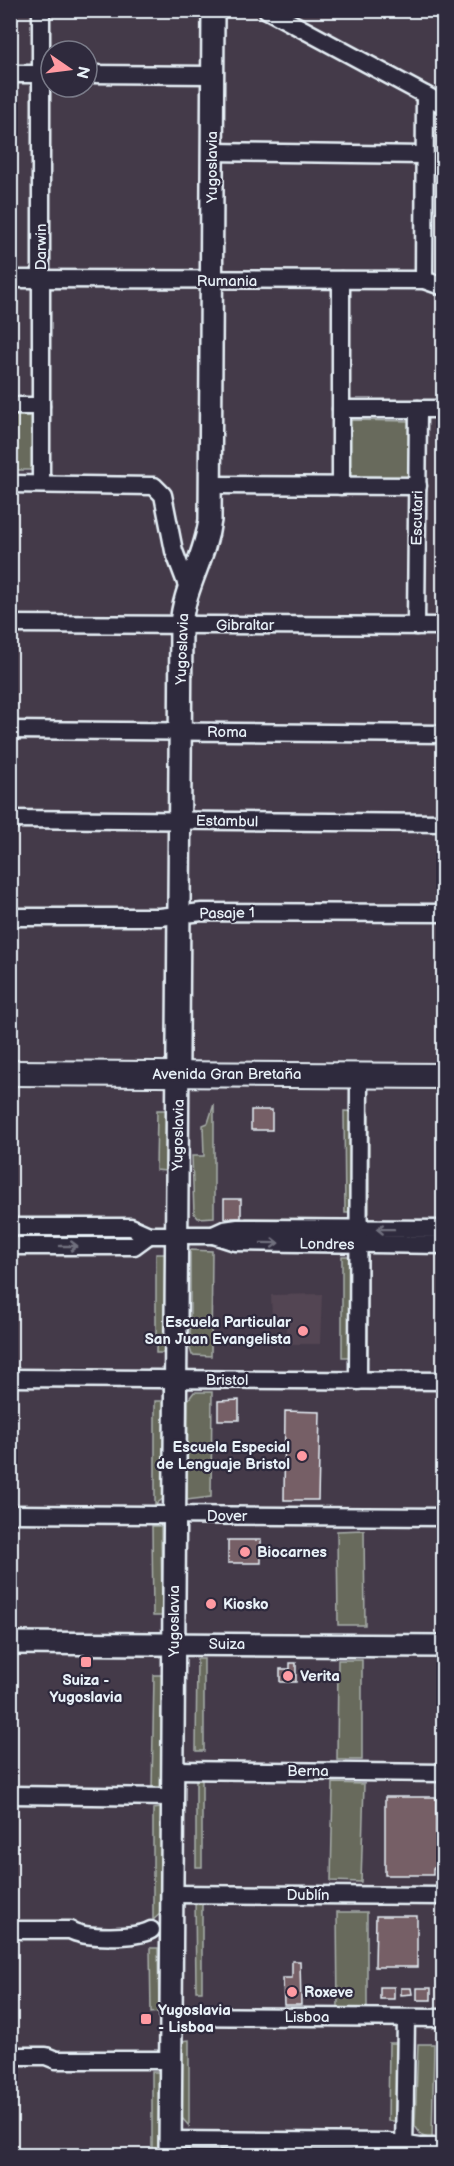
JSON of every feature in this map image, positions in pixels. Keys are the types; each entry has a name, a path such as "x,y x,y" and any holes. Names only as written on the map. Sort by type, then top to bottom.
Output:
{"main road":[{"name":"Avenida Gran Bretaña","path":"10,1073 444,1076"}],"street":[{"name":"Darwin","path":"41,10 43,39"},
{"name":"Yugoslavia","path":"170,2148 171,2016 162,1930 172,1894 181,625 188,588 200,564 208,536 213,10"},
{"path":"267,10 444,105"},
{"path":"10,74 39,74"},
{"path":"99,74 212,75"},
{"path":"424,94 424,280"},
{"name":"Darwin","path":"41,484 41,280 45,99"},
{"path":"212,152 424,155"},
{"name":"Rumania","path":"10,279 424,280 444,287"},
{"path":"341,486 342,280"},
{"path":"10,406 41,406"},
{"path":"341,409 444,409"},
{"name":"Escutari","path":"416,626 418,409"},
{"path":"10,484 149,485 159,488 163,495 174,551 188,588"},
{"path":"210,485 418,486"},
{"name":"Gibraltar","path":"10,624 444,626"},
{"name":"Roma","path":"10,730 444,734"},
{"name":"Estambul","path":"10,819 444,823"},
{"name":"Pasaje 1","path":"10,917 160,917 214,912 444,913"},
{"path":"358,1381 359,1075"},
{"name":"Londres","path":"10,1227 131,1227 149,1235 213,1235 224,1230 238,1228 358,1236 444,1245"},
{"name":"Londres","path":"358,1236 444,1229"},
{"name":"Londres","path":"10,1246 134,1246 149,1235"},
{"name":"Bristol","path":"10,1378 444,1381"},
{"name":"Dover","path":"10,1514 444,1517"},
{"name":"Suiza","path":"10,1642 444,1646"},
{"name":"Berna","path":"173,1770 444,1773"},
{"path":"10,1795 173,1797"},
{"name":"Dublín","path":"172,1894 444,1896"},
{"path":"10,1930 70,1930 84,1925 135,1925 162,1930"},
{"name":"Lisboa","path":"171,2016 444,2018"},
{"path":"404,2150 406,2018"},
{"path":"10,2056 42,2055 56,2060 171,2060"},
{"path":"10,2065 44,2065 56,2060"},
{"path":"170,2148 388,2142 404,2150 444,2147"}],"shaded area":[{"name":"Escuela Particular San Juan Evangelista","path":"322,1294 320,1344 286,1344 286,1318 272,1318 271,1295"}],"green space":[{"path":"11,416 36,416 35,470 11,470"},
{"path":"347,420 414,421 413,481 346,479"},
{"path":"214,1104 214,1217 198,1218 194,1213 192,1156 204,1156 203,1125 208,1123"},
{"path":"157,1110 166,1110 166,1171 156,1170"},
{"path":"344,1111 369,1112 369,1213 345,1213"},
{"path":"246,1218 355,1219 360,1224 243,1221"},
{"path":"30,1232 129,1234 129,1239 30,1238"},
{"path":"190,1250 212,1251 211,1356 192,1355 190,1349"},
{"path":"156,1254 165,1254 166,1353 156,1353"},
{"path":"342,1256 368,1256 368,1357 342,1357"},
{"path":"194,1392 212,1392 211,1497 187,1500 188,1400"},
{"path":"155,1401 165,1401 165,1497 155,1505"},
{"path":"152,1526 161,1526 162,1616 153,1616"},
{"path":"364,1530 365,1625 338,1625 337,1531"},
{"path":"197,1659 204,1659 204,1751 196,1751"},
{"path":"338,1660 362,1660 362,1760 337,1760"},
{"path":"154,1675 162,1675 161,1790 152,1790"},
{"path":"196,1776 202,1776 202,1867 196,1867"},
{"path":"333,1783 364,1784 361,1882 331,1881"},
{"path":"437,1790 443,1790 443,1829 437,1829"},
{"path":"161,1808 161,1913 153,1920 153,1809"},
{"path":"195,1896 202,1896 202,1991 196,1991"},
{"path":"337,1912 367,1912 367,2011 338,2011"},
{"path":"150,1948 158,1948 159,2012 151,2013"},
{"path":"189,2040 189,2126 182,2118 182,2041"},
{"path":"389,2043 397,2043 395,2121 388,2121"},
{"path":"418,2044 434,2044 432,2139 422,2136 415,2126"},
{"path":"152,2072 161,2072 161,2155 152,2156"}],"building":[{"path":"251,1110 272,1110 272,1130 251,1130"},
{"path":"224,1199 241,1199 241,1218 224,1218"},
{"path":"239,1400 239,1420 218,1420 218,1401"},
{"name":"Escuela Especial de Lenguaje Bristol","path":"285,1411 320,1412 318,1500 284,1500"},
{"name":"Biocarnes","path":"228,1540 261,1540 261,1563 228,1563"},
{"name":"Verita","path":"290,1663 296,1663 296,1682 280,1682 280,1669 290,1669"},
{"path":"385,1797 436,1797 436,1834 444,1834 444,1868 433,1868 433,1875 385,1875"},
{"path":"376,1916 417,1916 417,1967 375,1967"},
{"name":"Roxeve","path":"292,1961 300,1961 301,2005 284,2005 283,1978 292,1978"},
{"path":"380,1987 394,1987 394,1999 380,1999"},
{"path":"401,1988 411,1988 412,1994 401,1995"},
{"path":"417,1988 431,1988 431,2000 417,2000"}],"place":[{"name":"Escuela Particular San Juan Evangelista","path":"303,1331"},
{"name":"Escuela Especial de Lenguaje Bristol","path":"302,1456"},
{"name":"Biocarnes","path":"245,1552"},
{"name":"Kiosko","path":"211,1604"},
{"name":"Suiza - Yugoslavia","path":"86,1662"},
{"name":"Verita","path":"288,1676"},
{"name":"Roxeve","path":"292,1992"},
{"name":"Yugoslavia - Lisboa","path":"146,2019"}]}
